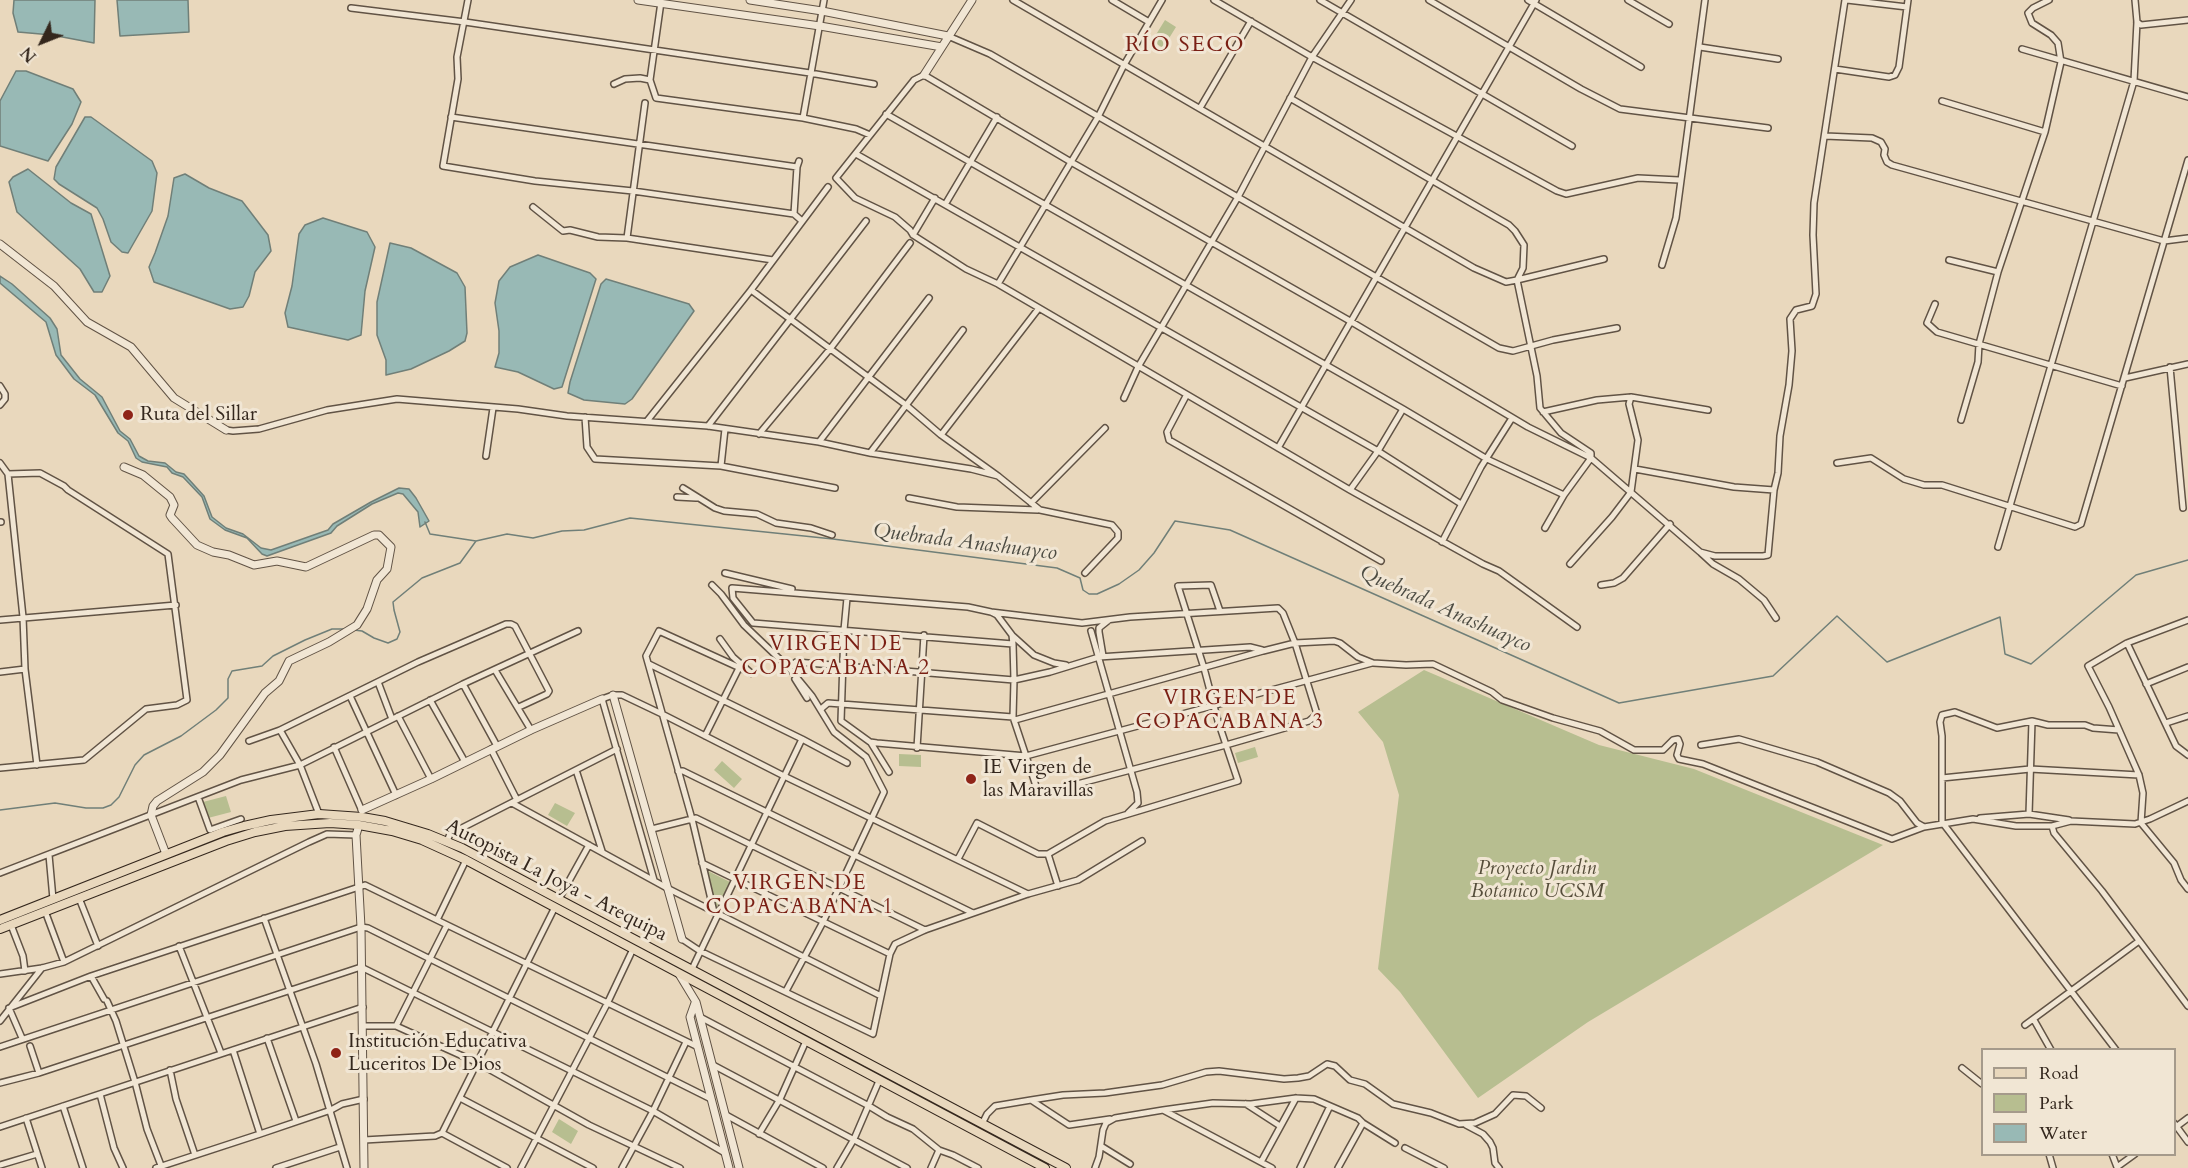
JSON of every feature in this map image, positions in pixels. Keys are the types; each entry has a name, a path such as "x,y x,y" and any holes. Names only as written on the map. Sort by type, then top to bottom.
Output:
{"main road":[{"name":"Autopista La Joya - Arequipa","path":"0,920 223,832 244,826 319,814 361,817 408,828 447,841 633,949 1045,1168"},
{"name":"Autopista La Joya - Arequipa","path":"0,929 226,841 255,832 361,817 466,860 692,969 1066,1168"}],"street":[{"path":"468,0 457,57 458,79 443,166 535,181 633,191 794,214 802,221"},
{"path":"638,0 820,26 942,47"},
{"path":"750,0 822,11 948,36 990,54 1499,348 1513,351 1617,328"},
{"path":"803,118 824,0"},
{"path":"972,0 924,75 914,80 836,178 855,198 895,217 913,235 966,269 998,284 1350,490 1499,571 1577,627"},
{"path":"1013,0 1474,268 1506,282 1604,259"},
{"path":"1112,0 1149,22"},
{"path":"998,284 1098,117 1124,65 1162,0"},
{"path":"1214,0 1312,57 1557,191 1566,194 1638,178 1679,180"},
{"path":"1320,0 1572,146"},
{"path":"1124,398 1138,367 1238,197 1312,57 1351,0"},
{"path":"1429,0 1581,89 1620,109 1768,128"},
{"path":"1527,0 1535,2 1641,67"},
{"path":"1628,0 1669,24"},
{"path":"1662,265 1676,218 1679,180 1705,0"},
{"path":"1700,552 1715,556 1768,555 1780,436 1791,363 1790,319 1796,310 1812,306 1816,294 1812,222 1814,203 1825,136 1835,69 1846,0 1908,3 1899,67 1895,75 1889,77 1835,69"},
{"path":"1961,420 1978,362 1979,344 1998,272 2045,132 2061,62 2058,43 2051,35 2032,23 2028,14 2033,8 2049,0"},
{"path":"1998,548 2134,81 2137,22 2135,0"},
{"path":"661,2 650,80 656,98 803,118 856,129 870,135"},
{"path":"1278,448 1535,2"},
{"path":"351,8 465,22 874,84"},
{"path":"2137,22 2142,25 2188,20"},
{"path":"1200,108 1251,21"},
{"path":"1700,47 1778,58"},
{"path":"2022,50 2188,97"},
{"path":"924,75 1071,162 1350,321 1512,418 1590,458 1670,524 1713,564 1739,579 1764,600 1776,618"},
{"path":"614,84 625,78 650,80"},
{"path":"1290,98 1515,231 1524,245 1523,268 1517,280 1537,376 1540,408 1561,433 1591,453 1545,528"},
{"path":"1942,101 2045,132"},
{"path":"627,238 645,103"},
{"path":"886,114 1487,459 1564,495"},
{"path":"451,117 798,164 794,214"},
{"path":"946,203 996,117"},
{"path":"1825,136 1872,138 1881,142 1885,149 1884,155 1887,162 1892,165 2164,240 2188,238"},
{"path":"856,154 946,203 1110,300 1162,327 1378,451 1461,504"},
{"path":"1837,463 1871,458 1904,479 1924,485 1942,485 2075,527 2081,524 2188,160"},
{"path":"647,421 751,290 828,187"},
{"path":"913,235 935,198"},
{"path":"533,207 564,231 587,232 598,237 627,238 773,260"},
{"path":"708,426 866,221"},
{"path":"759,434 830,349 910,243"},
{"path":"0,244 54,286 87,322 131,347 174,398 226,430 259,429 327,410 397,399 708,426 819,442 870,453 971,469 998,476"},
{"path":"1949,260 1998,272"},
{"path":"751,290 906,405 941,435 1040,510"},
{"path":"819,442 929,298"},
{"path":"1935,304 1928,323 1937,332 2122,386"},
{"path":"941,435 1039,308"},
{"path":"870,453 963,330"},
{"path":"2125,378 2188,364"},
{"path":"2170,368 2183,508"},
{"path":"0,386 5,399 0,405"},
{"path":"1186,396 1167,432 1170,440 1381,561"},
{"path":"1543,412 1597,400 1631,397 1708,410"},
{"path":"1570,564 1631,492 1638,440 1629,404 1631,397"},
{"path":"486,456 493,408"},
{"path":"1350,490 1378,451 1403,409"},
{"path":"585,417 587,447 595,459 721,466 835,488"},
{"path":"1442,542 1498,438 1503,435 1512,418"},
{"path":"1031,503 1105,428"},
{"path":"721,466 725,429"},
{"path":"0,463 8,474 23,617 25,669 37,765"},
{"path":"124,467 142,475 170,497 174,505 172,518 197,545 254,565 277,561 306,567 374,534 379,535 392,548 387,569 377,580 367,609 357,625 329,642 289,661 279,681 265,693 209,767 157,801 153,806 151,815 166,854"},
{"path":"1635,469 1734,488 1774,490"},
{"path":"0,768 84,760 146,709 177,705 187,700 168,554 40,473 8,474"},
{"path":"683,488 706,504 724,511 757,514 776,524 811,528 832,535"},
{"path":"677,497 698,498"},
{"path":"909,498 957,507 1040,510 1112,525 1118,532 1118,537 1085,573"},
{"path":"1601,585 1614,583 1623,578 1670,524"},
{"path":"725,573 808,593"},
{"path":"712,585 722,594 744,624 790,670 821,709 834,732 864,754 884,789 823,922 786,991"},
{"path":"958,859 977,824 1038,854 1048,854 1105,821 1238,781 1178,586 1211,585 1220,610"},
{"path":"1012,635 1013,644 1014,680 1014,719 1038,789 1043,793 1226,745 1313,718 1317,714 1295,643 1283,613 1278,608 1220,610 1076,622 968,607 732,588 734,598 753,623 924,635 1013,644"},
{"path":"847,598 841,721 870,742 878,751 889,772"},
{"path":"0,620 176,605"},
{"path":"991,612 1000,618 1012,635 1034,655 1054,663 1068,665"},
{"path":"1101,657 1100,628 1111,619"},
{"path":"2188,620 2127,643 2088,666 2139,775 2143,794 2141,823 2174,862 2181,880 2188,889"},
{"path":"249,741 280,730 378,682 506,624 515,626 549,691 519,707"},
{"path":"0,873 241,780 300,765 430,700 578,631"},
{"path":"716,913 692,819 669,743 664,715 646,656 659,631 751,674 733,657 720,639"},
{"path":"1091,631 1101,657 1137,792 1138,803 1124,816"},
{"path":"917,748 924,635"},
{"path":"821,709 828,703 1014,719 1295,643 1334,641 1358,657 1373,663 1433,664 1484,688 1502,700 1600,731 1634,750 1663,750 1673,740 1678,740 1679,759 1703,764 1892,839 1942,822 2029,814 2071,821"},
{"path":"2127,643 2176,746 2188,755"},
{"path":"790,670 796,662 1014,680 1101,657 1250,647 1263,651"},
{"path":"870,742 1026,756 1373,663"},
{"path":"649,664 847,763"},
{"path":"2146,684 2188,667"},
{"path":"705,736 738,668"},
{"path":"0,672 25,669"},
{"path":"495,670 531,730"},
{"path":"790,670 807,698"},
{"path":"378,682 395,718 431,778"},
{"path":"464,684 494,747 515,802 667,888 881,996"},
{"path":"613,695 682,939 700,951 873,1034 890,954 895,944 925,930 1028,894 1078,880 1142,841"},
{"path":"361,817 396,795 494,747 602,699 622,695 784,777 1028,894"},
{"path":"350,696 396,795"},
{"path":"602,699 654,880"},
{"path":"430,700 465,762"},
{"path":"2115,1048 1942,822 1940,722 1942,715 1955,712 1997,728 2032,722 2048,725 2085,725 2093,728 2119,730"},
{"path":"2166,723 2188,716"},
{"path":"2029,814 2032,722"},
{"path":"280,730 300,765 319,814"},
{"path":"692,969 716,913 752,847 802,739"},
{"path":"1701,745 1739,739 1817,762 1889,793 1900,801 1917,823 1924,827"},
{"path":"334,747 361,817 356,835 363,1007 364,1168"},
{"path":"447,841 450,834 617,749"},
{"path":"1942,778 2030,769 2139,775"},
{"path":"576,770 602,851"},
{"path":"678,771 974,913"},
{"path":"198,797 210,830"},
{"path":"1973,819 2016,826 2052,826 2071,821 2141,823 2188,801"},
{"path":"652,829 696,818 925,930"},
{"path":"202,833 241,819"},
{"path":"2052,826 2054,833 2076,858 2188,1006"},
{"path":"1,975 64,962 327,834 356,835"},
{"path":"364,1140 435,1136 442,1133 589,844"},
{"path":"1048,854 1058,886"},
{"path":"49,855 53,899"},
{"path":"436,920 466,860"},
{"path":"702,863 890,954"},
{"path":"9,1008 91,976 359,885 365,885 698,1047"},
{"path":"79,898 98,946"},
{"path":"45,911 64,962"},
{"path":"264,918 331,1110 346,1168"},
{"path":"11,925 23,956 25,971"},
{"path":"396,1026 447,925"},
{"path":"0,1047 361,927 368,928 711,1099"},
{"path":"2025,1025 2139,942"},
{"path":"179,946 221,1053"},
{"path":"521,1168 607,1004 633,949"},
{"path":"0,1083 124,1046 362,967 573,1070 653,1111 725,1153"},
{"path":"0,1021 42,968"},
{"path":"679,973 696,1002 739,1168"},
{"path":"91,976 111,1010 124,1046 144,1121 160,1168 331,1110 342,1104 364,1099"},
{"path":"696,1002 690,1017 729,1168"},
{"path":"0,1126 363,1007"},
{"path":"9,1008 22,1038"},
{"path":"700,1017 919,1133 939,1150 978,1168"},
{"path":"2034,1020 2050,1048"},
{"path":"363,1026 396,1026 478,1063 589,1125 680,1168"},
{"path":"267,1038 296,1121"},
{"path":"759,1134 780,1099 806,1041"},
{"path":"622,1168 653,1111 686,1042"},
{"path":"30,1046 39,1073"},
{"path":"233,1050 260,1134"},
{"path":"982,1124 987,1114 995,1106 1063,1095 1105,1093 1162,1085 1206,1072 1219,1071 1284,1079 1298,1078 1310,1076 1327,1064 1335,1066 1350,1080 1365,1084 1393,1104 1431,1113 1444,1120 1476,1130 1487,1137 1493,1148 1495,1163 1499,1168"},
{"path":"713,1065 907,1168"},
{"path":"1962,1068 1981,1082"},
{"path":"170,1070 176,1099 195,1155"},
{"path":"837,1168 854,1139 879,1081"},
{"path":"100,1094 114,1148 123,1168"},
{"path":"1464,1125 1475,1124 1495,1114 1513,1095 1526,1096 1541,1108"},
{"path":"460,1098 593,1168"},
{"path":"1031,1101 1069,1125 1213,1103 1245,1104 1296,1098 1317,1100 1358,1118 1395,1143"},
{"path":"1262,1162 1296,1098"},
{"path":"1245,1104 1280,1126"},
{"path":"63,1106 83,1168"},
{"path":"1300,1168 1330,1106"},
{"path":"1163,1110 1272,1168"},
{"path":"726,1115 823,1168"},
{"path":"26,1118 42,1168"},
{"path":"1095,1168 1100,1157 1104,1127 1110,1119"},
{"path":"1338,1168 1363,1123"},
{"path":"2176,1127 2188,1142"},
{"path":"442,1133 507,1168"},
{"path":"1101,1146 1130,1164"},
{"path":"276,1168 340,1147"},
{"path":"1405,1148 1444,1168"},
{"path":"932,1168 939,1150"},
{"path":"1,1166 37,1154"},
{"path":"2112,1156 2117,1167 2134,1156"}],"green space":[{"path":"1165,20 1176,27 1163,48 1152,41"},
{"name":"Proyecto Jardin Botanico UCSM","path":"1424,670 1599,745 1694,769 1883,845 1588,1022 1478,1098 1400,992 1378,969 1399,795 1383,742 1358,712"},
{"path":"1255,747 1258,757 1238,763 1235,753"},
{"path":"899,754 921,755 921,767 899,766"},
{"path":"722,761 742,779 734,788 714,770"},
{"path":"226,796 231,812 208,818 203,802"},
{"path":"555,803 575,813 567,826 548,815"},
{"path":"708,871 730,882 716,909"},
{"path":"559,1119 578,1131 571,1144 552,1132"}],"water":[{"path":"14,0 95,0 94,43 52,35 18,32 13,13"},
{"path":"117,0 188,0 189,32 120,36"},
{"path":"16,71 26,71 73,89 81,102 72,124 48,161 0,146 0,101"},
{"path":"85,117 91,117 152,161 157,173 152,211 128,253 122,252 111,242 97,208 54,179 56,167"},
{"path":"28,169 71,203 91,214 110,276 102,292 94,292 80,269 17,212 9,182 13,177"},
{"path":"185,174 209,188 242,201 268,235 271,251 255,272 249,296 243,307 230,309 154,282 149,267 168,216 174,178"},
{"path":"323,218 367,232 375,247 365,291 361,335 348,340 288,327 285,313 292,286 299,234 305,225"},
{"path":"390,243 411,248 457,273 465,287 467,333 465,341 449,351 411,369 386,375 386,360 377,335 377,302"},
{"path":"538,255 590,273 596,279 562,387 554,389 518,372 495,367 499,353 495,303 499,281 510,267"},
{"path":"0,276 50,318 57,329 61,355 80,379 102,397 120,431 130,439 139,456 148,461 165,463 176,472 184,474 204,496 212,517 226,528 243,534 261,548 271,550 328,530 333,524 399,488 409,489 429,521 420,527 418,512 403,494 398,493 372,504 337,526 331,533 267,556 262,554 247,538 225,530 210,519 202,497 183,477 172,473 167,467 142,462 136,458 128,441 118,433 95,395 74,379 56,355 46,322 0,283"},
{"path":"606,279 689,304 694,311 632,399 625,404 584,400 568,393 601,284"}],"waterway":[{"name":"Quebrada Anashuayco","path":"425,522 430,534 476,541 507,534 533,538 562,531 584,530 630,518 833,539 1057,568 1080,578 1083,590 1089,594 1097,594 1119,584 1139,570 1154,553 1175,521 1230,530 1619,703 1773,676 1837,616 1887,662 2000,617 2005,654 2031,664 2136,575 2188,560"},
{"path":"354,630 362,631 388,643 397,639 400,632 393,602 422,578 460,563 476,541"},
{"path":"0,810 55,803 86,808 103,808 111,805 119,797 135,765 144,755 181,736 228,698 228,679 232,671 262,666 273,656 305,640 332,629 346,629"}],"place":[{"name":"Ruta del Sillar","path":"128,415"},
{"name":"IE Virgen de las Maravillas","path":"971,779"},
{"name":"Institución Educativa Luceritos De Dios","path":"336,1053"}],"district":[{"name":"RÍO SECO","path":"1185,46"},
{"name":"VIRGEN DE COPACABANA 2","path":"836,657"},
{"name":"VIRGEN DE COPACABANA 3","path":"1230,711"},
{"name":"VIRGEN DE COPACABANA 1","path":"800,896"}]}
